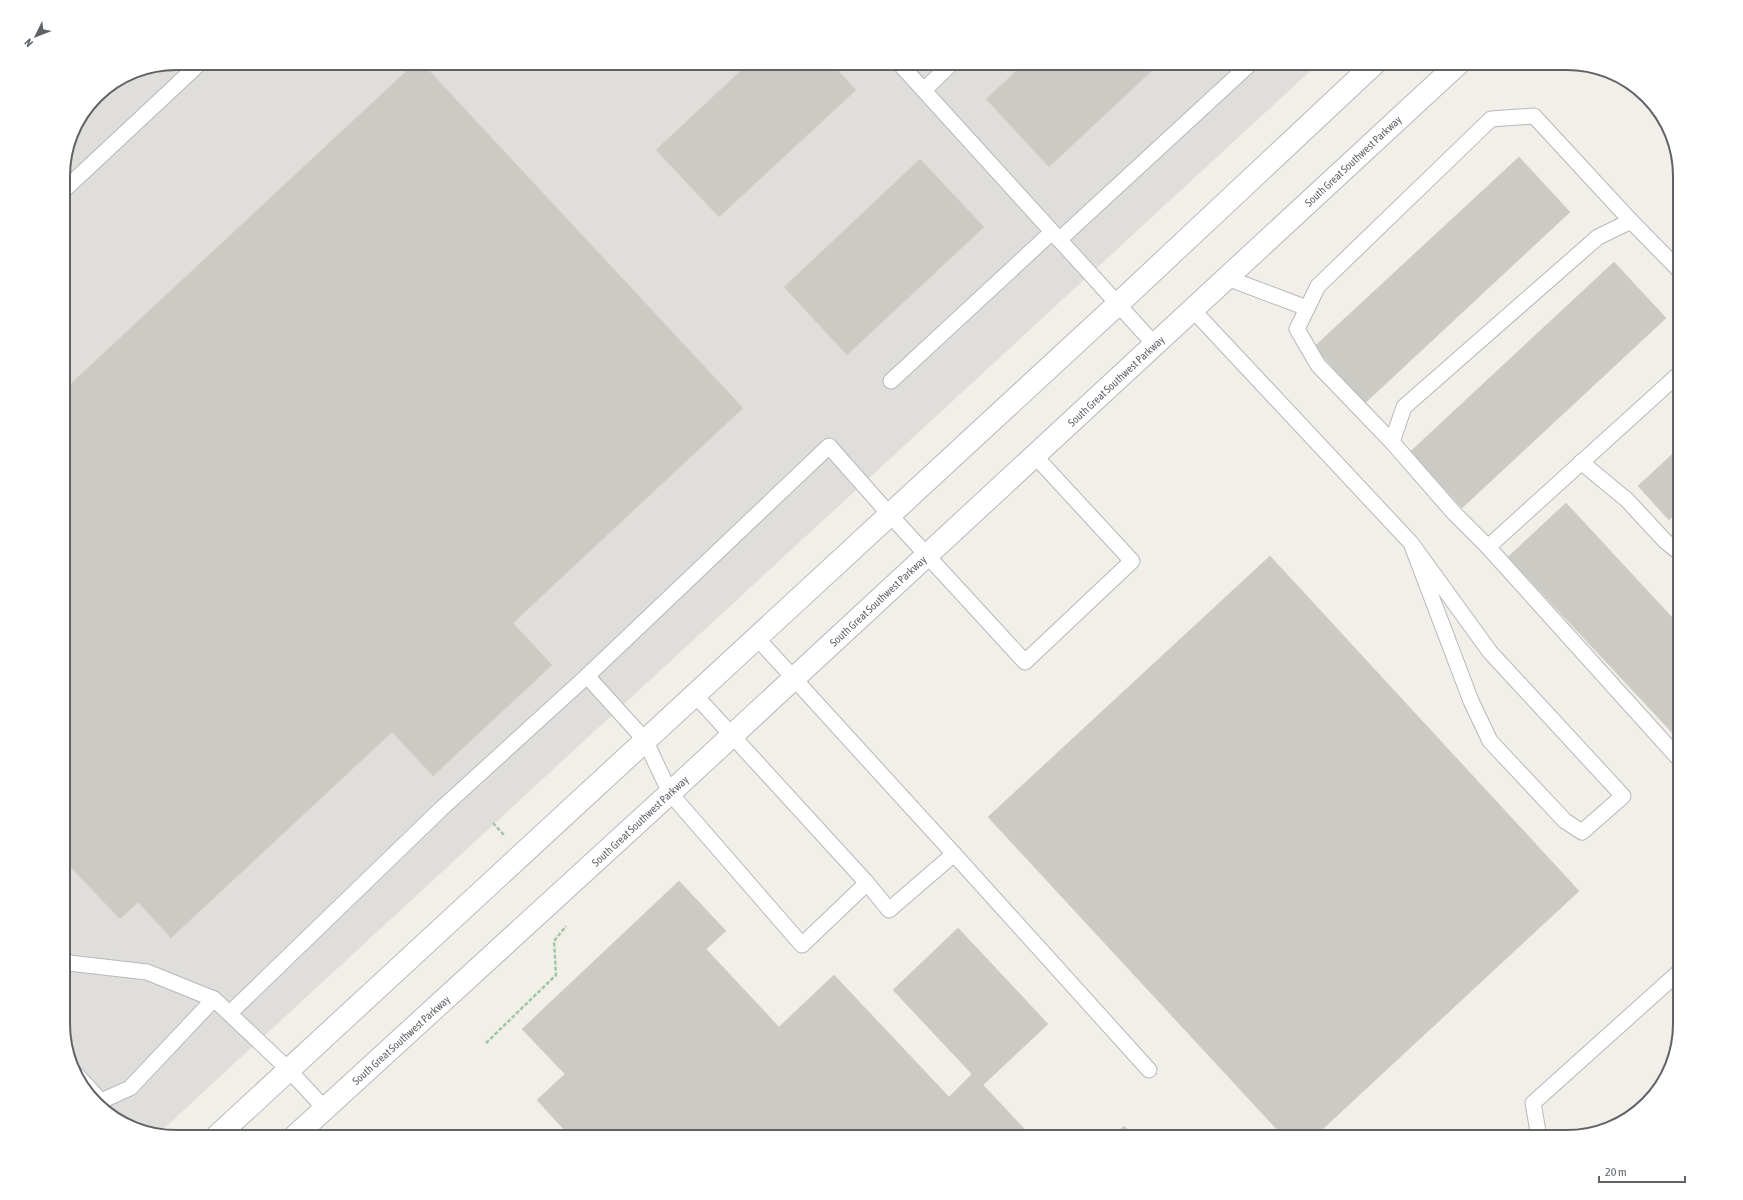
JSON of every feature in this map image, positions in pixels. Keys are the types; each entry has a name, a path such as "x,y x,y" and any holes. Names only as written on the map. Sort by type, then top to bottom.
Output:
{"main road":[{"path":"224,1130 1118,304 1369,70"},
{"name":"South Great Southwest Parkway","path":"302,1130 794,679 1451,70"}],"lane":[{"path":"70,184 193,70"},
{"path":"905,70 1155,345"},
{"path":"924,90 945,70"},
{"path":"891,381 1243,70"},
{"path":"1673,265 1534,116 1491,119 1318,286 1297,329 1318,365 1392,442 1454,514 1488,547 1673,752"},
{"path":"1392,442 1404,407 1598,236 1631,221"},
{"path":"1227,278 1307,308"},
{"path":"1193,310 1411,543 1490,652 1623,796 1582,832 1565,821 1490,741 1471,701 1411,543"},
{"path":"1488,547 1673,378"},
{"path":"230,1013 441,809 587,676 829,446 1025,662 1132,561 1035,456"},
{"path":"1581,462 1627,500 1665,541 1673,547"},
{"path":"757,638 1149,1070"},
{"path":"587,676 645,740 670,793 802,945 867,883"},
{"path":"695,695 867,883 889,910 954,854"},
{"path":"70,963 147,972 214,999 289,1070 325,1109"},
{"path":"1538,1130 1533,1103 1673,977"},
{"path":"102,1100 130,1088 214,999"}],"path":[{"path":"493,823 508,839"},
{"path":"486,1043 556,975 554,941 567,924"}],"shaded area":[{"path":"169,70 1311,70 163,1129 129,1119 111,1108 92,1089 78,1065 72,1045 70,1031 70,169 72,155 78,135 92,111 106,96 123,84 135,78 155,72"}],"building":[{"path":"407,70 429,70 743,408 513,623 552,665 433,776 392,732 171,938 138,902 120,919 70,866 70,384"},
{"path":"742,70 837,70 856,90 719,217 656,150"},
{"path":"1017,70 1153,70 1049,167 986,99"},
{"path":"1519,157 1570,212 1365,403 1314,347"},
{"path":"920,159 984,227 847,355 784,287"},
{"path":"1614,262 1666,318 1462,508 1410,452"},
{"path":"1673,454 1673,516 1669,520 1638,486"},
{"path":"1566,503 1673,618 1673,734 1508,557"},
{"path":"1270,556 1579,891 1322,1130 1278,1130 988,817"},
{"path":"679,881 726,931 706,949 779,1027 834,975 949,1097 972,1074 893,990 958,928 1048,1024 983,1085 1025,1130 565,1130 537,1100 565,1074 522,1029"},
{"path":"1124,1126 1128,1130 1120,1130"}]}
